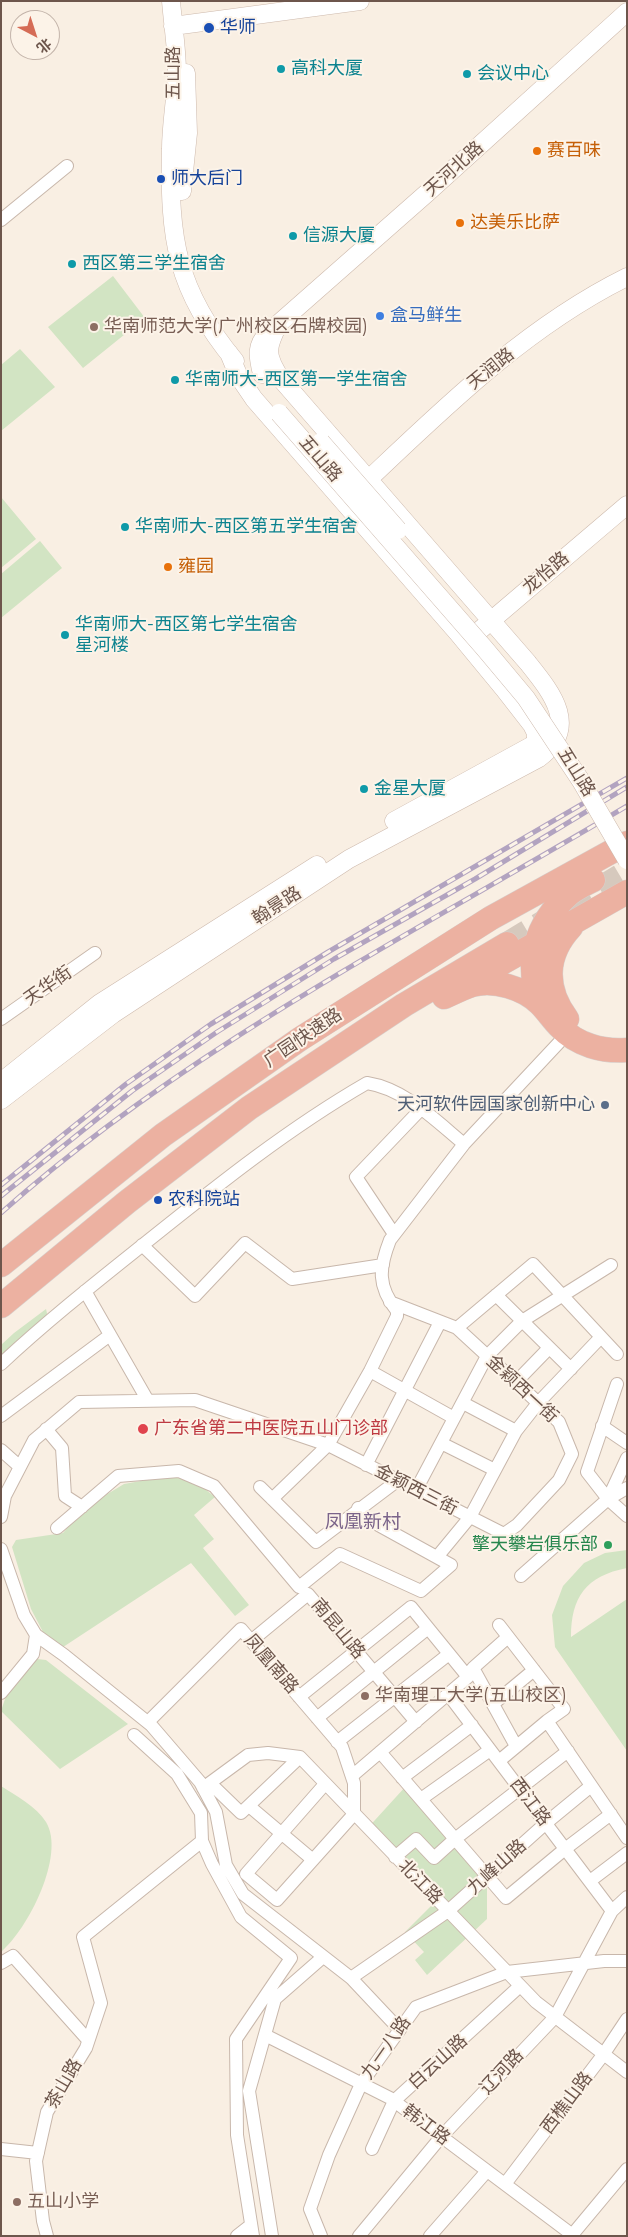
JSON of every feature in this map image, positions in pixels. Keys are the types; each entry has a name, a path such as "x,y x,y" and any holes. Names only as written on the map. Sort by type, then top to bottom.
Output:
{"highway":[{"name":"广园快速路","path":"1,1265 163,1135 300,1039 491,918 627,843"},
{"path":"300,1039 417,981 627,860"},
{"path":"540,1003 532,975 532,961 536,944 552,911 570,892"},
{"path":"249,1108 627,892"},
{"path":"580,918 560,939 554,950 551,967 552,988 557,1005 570,1022 584,1033 616,1041"},
{"name":"广园快速路","path":"1,1306 142,1190 249,1108 404,1005 506,944"},
{"path":"444,996 473,985 498,983 524,993 540,1003 567,1034 589,1046 603,1049 627,1050"}],"street":[{"name":"五山路","path":"171,1 178,25 188,132 182,187 188,251 196,282 211,311 262,374 283,409 526,698 573,767 627,860"},
{"name":"五山路","path":"183,1 178,25 177,72 171,149 176,249 183,276 197,309 228,353 283,409 524,677 585,765 627,836"},
{"path":"178,25 360,1"},
{"name":"天河北路","path":"262,374 258,348 261,341 279,323 627,12"},
{"path":"1,220 67,166"},
{"name":"天润路","path":"369,479 458,395 534,334 611,285 627,277"},
{"path":"279,323 269,341 268,350 273,368 491,619"},
{"path":"228,353 238,377 254,399 466,642"},
{"name":"龙怡路","path":"466,642 627,505"},
{"name":"翰景路","path":"1,1100 113,1014 349,858 539,758 551,745 559,730 561,718 555,700 491,619"},
{"name":"翰景路","path":"1,1082 100,1003 344,848 536,742 536,733 532,724 466,642"},
{"name":"天华街","path":"1,1019 95,953"},
{"path":"272,1499 328,1445 370,1371 397,1316 397,1311 390,1302 382,1284 386,1249 394,1234 464,1144 567,1034"},
{"path":"1,1364 85,1292 218,1184 325,1107 367,1083 384,1086 421,1109 464,1144"},
{"path":"394,1234 356,1176 421,1109"},
{"path":"142,1245 195,1296 245,1243 292,1279 383,1265"},
{"path":"457,1328 533,1264 617,1354"},
{"path":"416,1490 487,1356 522,1321 611,1265"},
{"path":"85,1292 148,1401"},
{"path":"496,1295 571,1369"},
{"name":"金颖西一街","path":"390,1302 457,1328 559,1422 572,1454 559,1480 517,1525 504,1534"},
{"path":"366,1465 440,1322"},
{"path":"1,1416 110,1335"},
{"path":"437,1557 470,1517 516,1430 538,1403 601,1337"},
{"path":"516,1382 549,1348"},
{"path":"370,1371 454,1418"},
{"path":"617,1384 587,1472 608,1499 627,1516"},
{"name":"金颖西三街","path":"1,1517 5,1496 34,1440 79,1402 195,1400 328,1445 504,1534"},
{"path":"463,1403 516,1430"},
{"path":"602,1426 627,1443"},
{"path":"46,1429 62,1448 65,1496 82,1507"},
{"path":"442,1443 495,1470"},
{"path":"1,1450 19,1466"},
{"path":"608,1499 627,1458"},
{"path":"57,1528 118,1476 179,1470 214,1486 299,1587 340,1554 421,1591 450,1564 364,1517 358,1508"},
{"path":"260,1487 316,1542 358,1508 398,1480"},
{"path":"520,1576 608,1499 627,1488"},
{"path":"1,1549 24,1615 36,1635 148,1722 206,1785 241,1814 300,1757"},
{"name":"南昆山路","path":"251,1641 308,1594 416,1722"},
{"path":"299,1697 411,1607 468,1677 352,1776"},
{"path":"499,1625 564,1709 499,1761"},
{"path":"317,1718 428,1628"},
{"name":"凤凰南路","path":"148,1722 240,1629 342,1747 354,1783 354,1814"},
{"path":"1,1693 33,1654 36,1635"},
{"path":"508,1637 473,1668 516,1746"},
{"path":"337,1742 449,1654"},
{"path":"493,1704 534,1670"},
{"name":"西江路","path":"448,1694 612,1910"},
{"path":"547,1721 627,1838"},
{"path":"402,1778 472,1725"},
{"path":"134,1735 177,1774 201,1813 202,1841 212,1864 241,1917 290,1958 236,2039 236,2135 252,2230 237,2236"},
{"path":"421,1799 490,1750"},
{"path":"395,1857 416,1839 434,1858 455,1839 568,1751"},
{"path":"380,1752 506,1898 565,1848 610,1814"},
{"path":"206,1785 248,1755 268,1753 300,1757"},
{"name":"北江路","path":"300,1757 536,2002 627,2072"},
{"path":"325,1784 246,1874 277,1900 354,1814"},
{"path":"206,1785 216,1812 226,1864 243,1894 351,1978 400,2029"},
{"name":"九峰山路","path":"351,1978 448,1911 546,1823 591,1786"},
{"path":"249,1806 313,1860"},
{"name":"茶山路","path":"47,2236 42,2212 36,2160 47,2112 88,2040 101,2003 82,1937 202,1841"},
{"path":"590,1881 627,1853"},
{"name":"辽河路","path":"359,2236 441,2137 555,2017 612,1910 627,1897"},
{"path":"1,1963 13,1956 88,2040"},
{"path":"272,2236 249,2091 275,1999 323,1958"},
{"name":"九一八路","path":"321,2236 310,2209 329,2155 361,2084 416,2007 507,1972 627,1961"},
{"name":"白云山路","path":"372,2149 394,2102 520,1986"},
{"name":"西樵山路","path":"505,2184 603,2054 627,2019"},
{"name":"韩江路","path":"265,2035 394,2102 573,2235"},
{"path":"1,2149 38,2153"},
{"path":"573,2235 627,2169"},
{"path":"430,2236 487,2171"}],"green space":[{"path":"113,276 145,318 83,368 48,327"},
{"path":"20,349 55,387 1,431 1,365"},
{"path":"1,497 36,539 1,568"},
{"path":"40,541 62,568 1,618 1,574"},
{"path":"46,1309 49,1322 1,1366 1,1345"},
{"path":"168,1476 196,1482 215,1497 194,1515 214,1539 203,1548 249,1605 235,1616 191,1563 54,1653 31,1609 12,1547 16,1540 63,1533 84,1508 124,1484"},
{"path":"627,1550 627,1568 601,1577 584,1590 574,1610 571,1637 627,1599 627,1751 555,1647 552,1615 563,1586 584,1563 605,1553"},
{"path":"37,1659 46,1660 128,1724 60,1769 1,1711 6,1696"},
{"path":"1,1786 42,1816 51,1836 51,1853 48,1872 32,1909 12,1941 1,1952"},
{"path":"406,1786 487,1873 487,1919 427,1975 415,1960 424,1952 405,1932 435,1902 365,1831"}],"tunnel":[{"path":"507,944 627,872"}],"railway":[{"path":"1,1185 126,1084 211,1024 328,952 627,778"},
{"path":"1,1196 132,1091 217,1032 334,959 475,879 627,787"},
{"path":"1,1213 73,1153 147,1097 225,1045 384,947 627,806"}],"place":[{"name":"华师","path":"209,28"},
{"name":"高科大厦","path":"281,69"},
{"name":"会议中心","path":"467,74"},
{"name":"赛百味","path":"537,151"},
{"name":"师大后门","path":"161,179"},
{"name":"达美乐比萨","path":"460,223"},
{"name":"信源大厦","path":"293,236"},
{"name":"西区第三学生宿舍","path":"72,264"},
{"name":"盒马鲜生","path":"380,316"},
{"name":"华南师范大学(广州校区石牌校园)","path":"94,327"},
{"name":"华南师大-西区第一学生宿舍","path":"175,380"},
{"name":"华南师大-西区第五学生宿舍","path":"125,527"},
{"name":"雍园","path":"168,567"},
{"name":"华南师大-西区第七学生宿舍 星河楼","path":"65,635"},
{"name":"金星大厦","path":"364,789"},
{"name":"天河软件园国家创新中心","path":"605,1105"},
{"name":"农科院站","path":"158,1200"},
{"name":"广东省第二中医院五山门诊部","path":"143,1429"},
{"name":"擎天攀岩俱乐部","path":"608,1545"},
{"name":"华南理工大学(五山校区)","path":"365,1696"},
{"name":"五山小学","path":"17,2202"}],"district":[{"name":"凤凰新村","path":"363,1522"}]}
